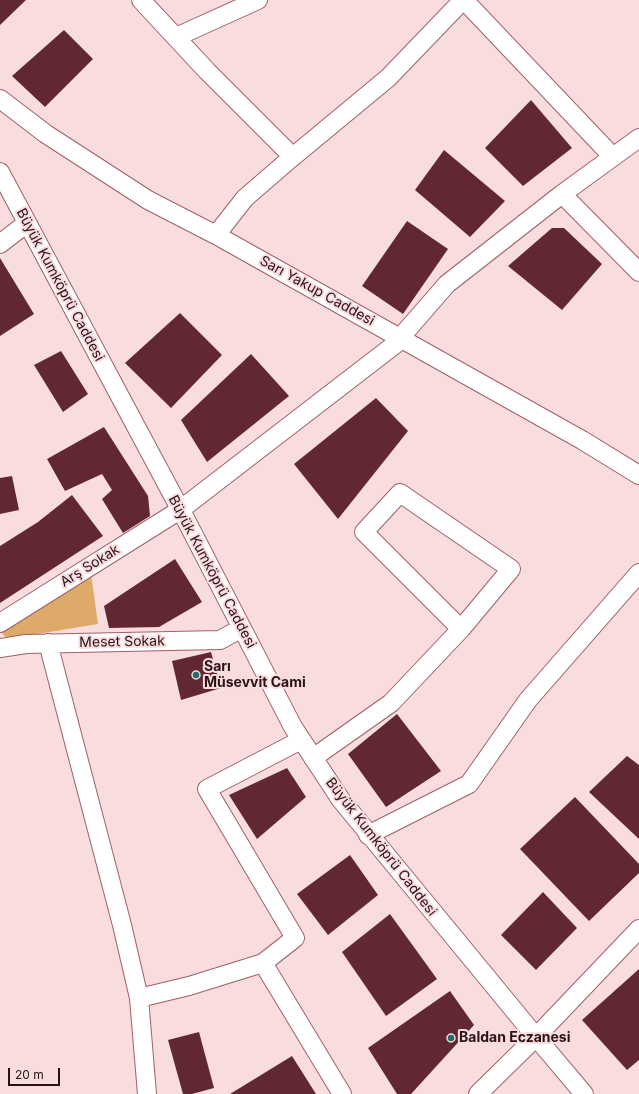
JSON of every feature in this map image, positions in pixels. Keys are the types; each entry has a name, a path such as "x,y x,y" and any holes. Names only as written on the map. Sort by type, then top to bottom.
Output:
{"street":[{"path":"141,0 207,71 292,157"},
{"path":"176,37 258,0"},
{"path":"216,235 245,198 388,78 464,0 613,157"},
{"name":"Sarı Yakup Caddesi","path":"0,99 46,134 148,200 216,235 582,440 639,475"},
{"name":"Arş Sokak","path":"0,623 180,510 401,339 447,284 562,194 639,138"},
{"name":"Büyük Kumköprü Caddesi","path":"0,172 301,740 341,800 368,835 584,1094"},
{"path":"562,194 639,272"},
{"path":"0,244 27,223"},
{"path":"313,758 391,703 461,629 511,569 400,493 364,532 461,629"},
{"path":"368,835 468,784 528,700 639,573"},
{"name":"Meset Sokak","path":"0,648 26,644 48,643 220,640 242,628"},
{"path":"48,643 122,926 138,998 144,1094"},
{"path":"138,998 189,986 263,963 295,938 207,789 301,740"},
{"path":"478,1094 536,1037 639,929"},
{"path":"263,963 342,1094"}],"shaded area":[{"path":"91,574 98,624 7,639 2,633 6,627"}],"building":[{"path":"0,0 26,0 0,25"},
{"path":"64,30 93,59 45,107 12,76"},
{"path":"531,100 572,148 523,186 485,148"},
{"path":"444,150 505,201 470,237 415,190"},
{"path":"407,221 448,249 403,314 362,286"},
{"path":"552,228 564,228 602,264 562,310 508,266"},
{"path":"0,258 34,314 0,336"},
{"path":"180,313 222,355 171,408 125,363"},
{"path":"61,351 88,394 63,412 34,365"},
{"path":"251,354 289,396 207,462 181,420"},
{"path":"376,398 408,431 338,519 294,464"},
{"path":"104,427 148,496 150,516 123,533 102,499 112,490 102,474 65,491 47,459"},
{"path":"12,476 19,510 0,514 0,478"},
{"path":"72,495 103,536 0,603 0,546 38,522"},
{"path":"175,559 202,602 159,627 109,628 104,606"},
{"name":"Sarı Müsevvit Cami","path":"211,652 221,688 181,700 172,661"},
{"path":"397,714 441,771 386,807 348,754"},
{"path":"627,756 639,765 639,839 589,792"},
{"path":"287,768 306,797 257,839 229,795"},
{"path":"575,797 639,864 639,873 589,921 520,849"},
{"path":"350,855 378,895 328,935 297,894"},
{"path":"543,892 577,928 536,970 501,935"},
{"path":"390,914 437,979 386,1016 342,952"},
{"path":"639,969 639,1060 627,1070 582,1020"},
{"path":"450,991 474,1025 411,1094 397,1094 368,1048"},
{"path":"199,1032 214,1088 192,1094 183,1094 168,1040"},
{"path":"292,1056 316,1094 230,1094"}],"place":[{"name":"Sarı Müsevvit Cami","path":"196,675"},
{"name":"Baldan Eczanesi","path":"451,1038"}]}
